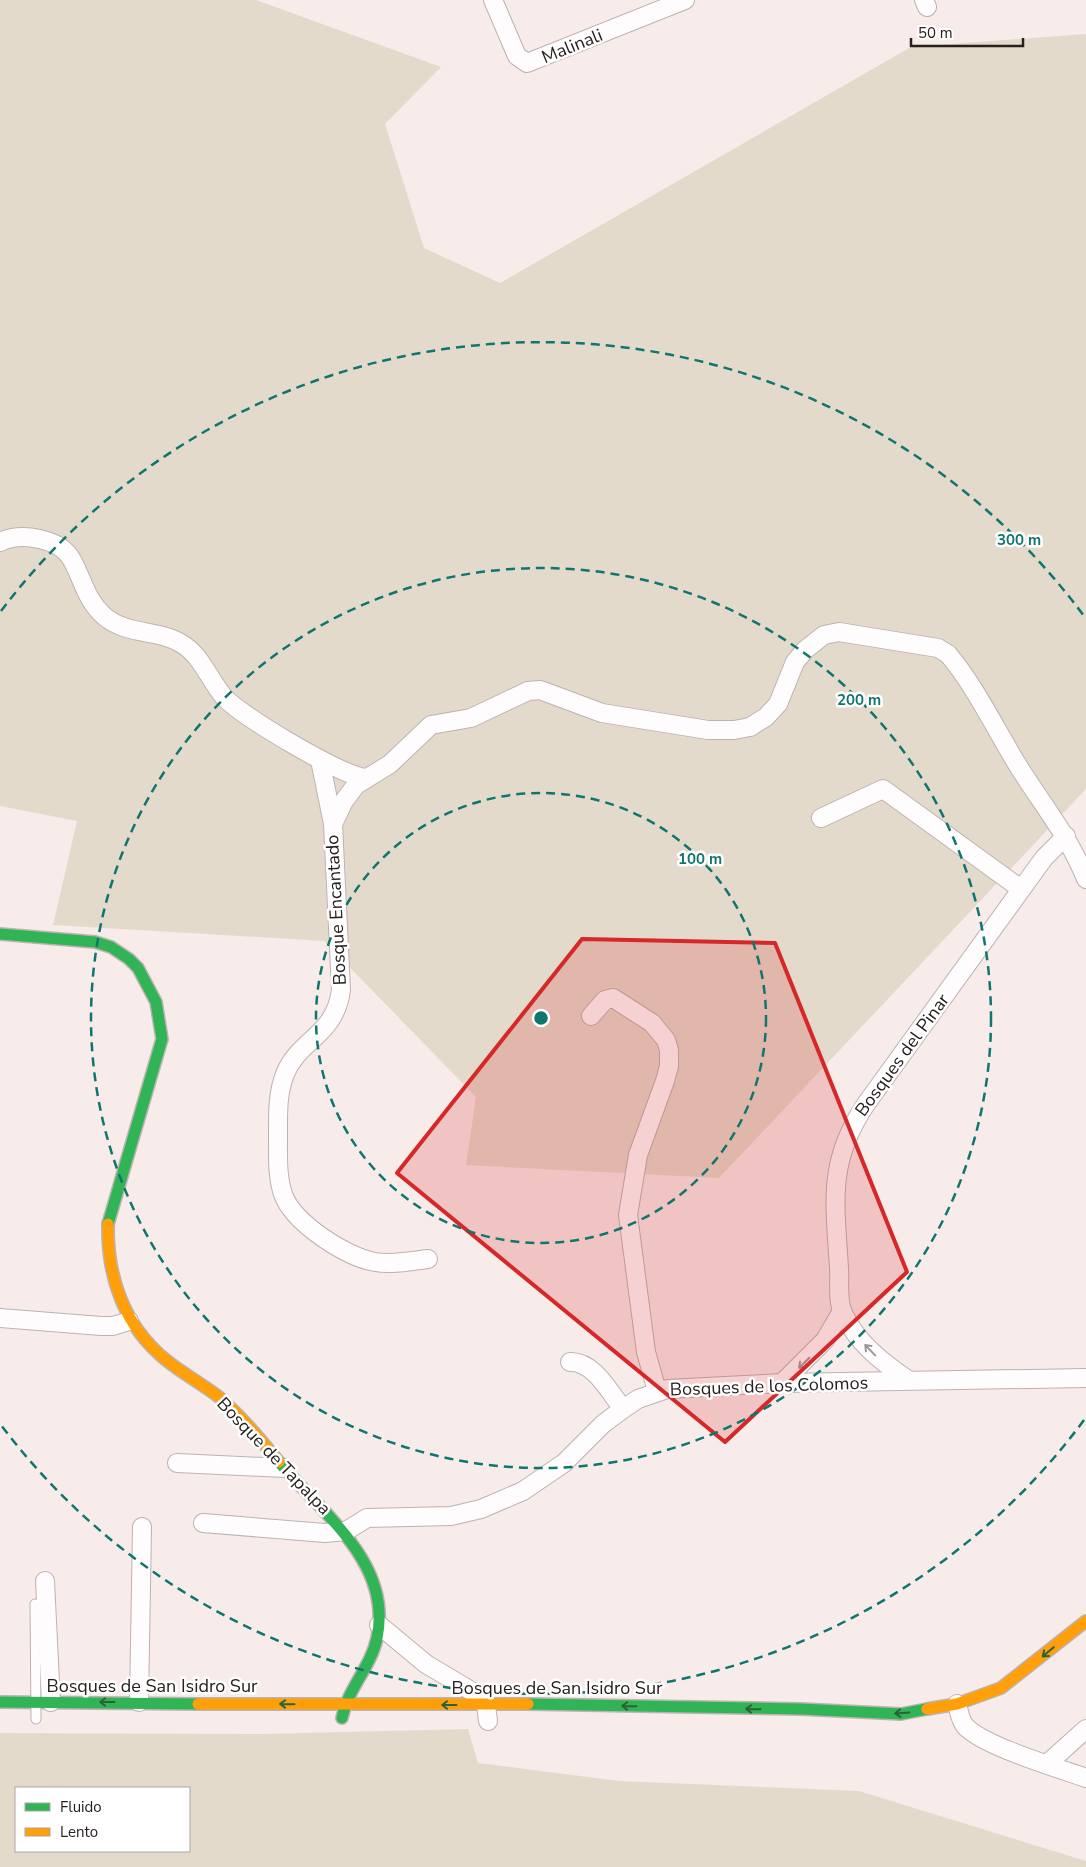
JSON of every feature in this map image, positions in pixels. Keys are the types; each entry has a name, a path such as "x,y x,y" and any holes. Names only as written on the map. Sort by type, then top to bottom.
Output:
{"main road":[{"name":"Bosque de Tapalpa","path":"0,934 95,942 118,950 126,956 146,982 160,1012 163,1024 162,1039 108,1220 107,1247 110,1267 121,1303 142,1338 231,1408 285,1468 346,1531 358,1548 373,1582 379,1625 377,1644 343,1705"},
{"name":"Bosques de San Isidro Sur","path":"0,1702 46,1708 139,1702 343,1705 487,1717 553,1704 802,1709 885,1714 922,1711 958,1715 987,1694 1010,1682 1086,1621"},
{"path":"342,1723 343,1705"},
{"name":"Bosques de San Isidro Sur","path":"31,1719 46,1708"}],"street":[{"name":"Malinali","path":"493,0 517,56 527,63 685,0"},
{"path":"0,542 22,538 52,543 72,560 87,595 105,617 127,628 183,644 192,652 223,696 236,709 320,760 365,778"},
{"path":"333,824 349,793 365,778 390,764 430,725 471,718 521,694 534,690 602,713 708,730 734,730 750,727 766,717 778,704 795,662 805,650 824,635 839,632 938,648 948,654 1019,767 1066,836 1079,860 1086,880"},
{"name":"Bosque Encantado","path":"320,760 333,824 341,990 339,1002 330,1023 302,1051 286,1072 278,1104 280,1182 284,1196 299,1218 309,1227 359,1258 384,1263 428,1259"},
{"path":"821,818 883,789 1022,889"},
{"name":"Bosques del Pinar","path":"842,1311 835,1186 842,1151 848,1136 866,1104 1052,847 1066,836"},
{"path":"591,1016 605,1000 613,998 652,1023 666,1040 669,1050 667,1074 638,1155 628,1215 646,1352 657,1391"},
{"path":"782,1383 825,1340 842,1311 868,1349 908,1380"},
{"path":"0,1318 101,1326 113,1326 130,1320"},
{"path":"570,1362 578,1362 587,1366 622,1409"},
{"name":"Bosques de los Colomos","path":"346,1531 367,1518 451,1516 504,1500 523,1491 564,1463 603,1424 622,1409 657,1391 782,1383 1086,1378"},
{"path":"177,1463 285,1468"},
{"path":"203,1523 325,1533 346,1531"},
{"path":"139,1702 142,1527"},
{"path":"45,1582 46,1708"},
{"path":"379,1625 410,1653 482,1698 487,1717"},
{"path":"958,1715 965,1726 975,1734 1021,1755 1086,1778"},
{"path":"1047,1764 1086,1729"}],"lane":[{"path":"31,1719 46,1708 35,1604"}],"highlighted area":[{"path":"582,939 775,943 907,1272 725,1442 397,1173"}],"shaded area":[{"path":"0,0 256,0 441,67 385,124 424,248 500,283 911,47 1086,34 1086,789 719,1178 466,1165 476,1097 324,941 53,925 77,821 0,806"},
{"path":"468,1729 478,1763 619,1781 859,1791 1086,1861 1086,1867 0,1867 0,1733 260,1734"}],"traffic: fast":[{"path":"0,934 95,942 111,947 129,959 138,968 156,1002 162,1039 108,1224"},
{"path":"279,1462 349,1540 364,1562 374,1585 379,1611 377,1638 370,1659 349,1697 342,1718"},
{"path":"0,1702 198,1704"},
{"path":"528,1704 801,1709 901,1714 927,1709"}],"traffic: slow":[{"path":"108,1224 108,1244 115,1281 121,1299 139,1332 151,1347 166,1360 227,1404 279,1462"},
{"path":"927,1709 957,1704 1001,1688 1086,1621"},
{"path":"198,1704 528,1704"}]}
